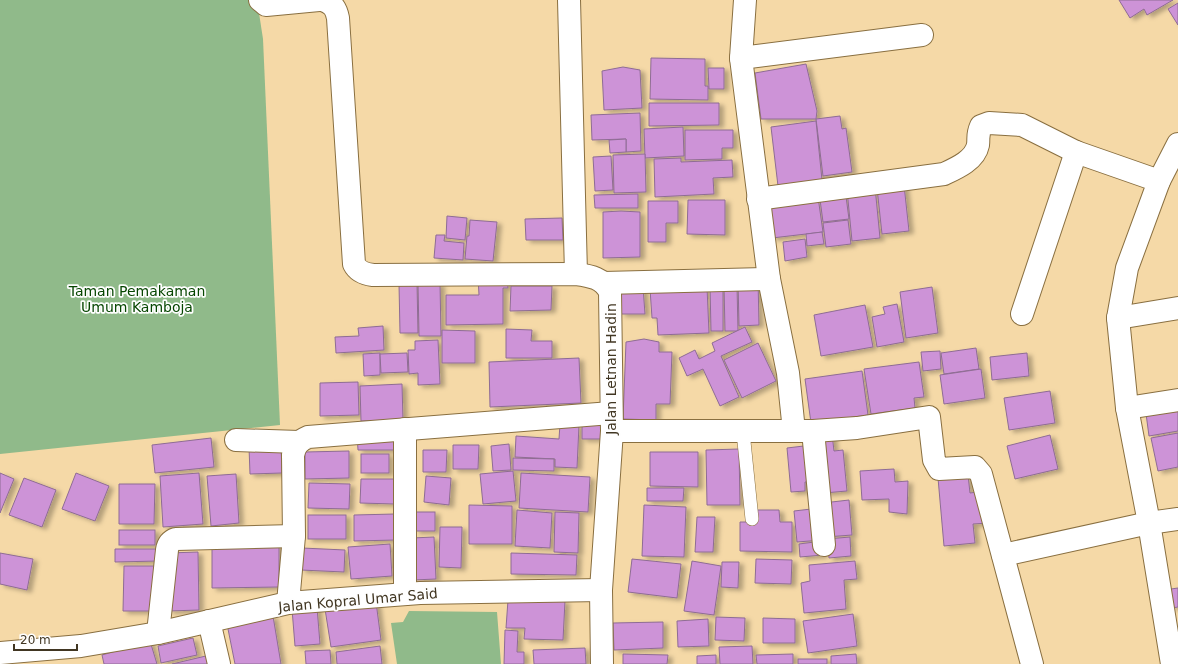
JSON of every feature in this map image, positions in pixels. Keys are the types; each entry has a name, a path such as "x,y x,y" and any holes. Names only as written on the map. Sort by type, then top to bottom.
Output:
{"street":[{"path":"260,0 266,4 319,0"},
{"name":"Jalan Letnan Hadin","path":"323,0 331,4 336,9 338,18 354,264 356,268 365,274 373,275 576,274 593,277 604,283 610,292 612,422 601,590 602,664"},
{"path":"569,0 576,274"},
{"path":"745,0 740,58 769,279 788,373 803,431 824,546"},
{"path":"740,58 922,35"},
{"path":"758,200 944,174 959,167 974,155 978,145 977,134 981,126 989,123 1022,125 1076,152 1159,181"},
{"path":"1172,664 1149,524 1127,408 1118,318 1126,268 1159,181 1178,144"},
{"path":"1022,314 1076,152"},
{"path":"604,283 769,279"},
{"path":"1118,318 1178,308"},
{"path":"1127,408 1178,400"},
{"path":"288,603 294,536 294,450 299,442 308,437 405,429 612,422 743,432 803,431 857,428 929,417 934,460 939,469 975,467 982,474 1032,664"},
{"path":"405,429 405,594"},
{"path":"236,440 299,442"},
{"path":"1003,555 1178,519"},
{"path":"158,633 167,550 168,545 172,540 294,536"},
{"name":"Jalan Kopral Umar Said","path":"0,653 84,655 158,633 288,603 405,594 601,590"},
{"path":"209,622 219,664"}],"lane":[{"path":"743,432 752,519"}],"green space":[{"name":"Taman Pemakaman Umum Kamboja","path":"0,0 257,0 263,39 280,425 0,454"},
{"path":"409,611 497,612 501,664 397,664 391,623 403,622"}],"building":[{"path":"1119,0 1173,0 1147,15 1144,9 1130,18"},
{"path":"1178,3 1178,25 1168,9"},
{"path":"651,58 705,59 705,86 708,86 708,100 650,99"},
{"path":"806,64 817,111 816,119 761,119 755,73"},
{"path":"623,67 640,70 642,108 604,110 602,71"},
{"path":"708,68 724,68 724,89 709,89"},
{"path":"649,103 719,103 719,125 649,126"},
{"path":"640,113 641,151 626,152 626,139 592,140 591,115"},
{"path":"840,116 842,129 846,128 852,172 823,176 816,119"},
{"path":"816,121 822,180 778,186 771,127"},
{"path":"683,127 684,156 645,158 644,129"},
{"path":"685,130 733,130 733,148 722,148 722,159 685,160"},
{"path":"626,139 626,152 610,153 609,140"},
{"path":"645,154 646,192 614,193 613,155"},
{"path":"611,156 613,190 595,191 593,157"},
{"path":"681,158 681,162 732,160 733,177 713,178 714,194 655,197 654,159"},
{"path":"904,185 909,231 882,234 877,188"},
{"path":"875,187 880,238 852,241 847,190"},
{"path":"845,189 849,219 823,222 819,192"},
{"path":"638,194 638,208 595,208 594,195"},
{"path":"818,197 823,232 772,238 768,199"},
{"path":"688,200 725,200 725,235 687,234"},
{"path":"648,201 678,201 678,223 666,223 666,242 648,242"},
{"path":"603,212 640,212 640,257 603,258"},
{"path":"447,216 467,218 465,240 446,238"},
{"path":"562,218 563,240 526,240 525,219"},
{"path":"470,220 497,222 493,261 465,259"},
{"path":"848,220 851,244 826,247 823,223"},
{"path":"822,232 824,244 807,246 806,234"},
{"path":"436,235 445,235 444,241 464,243 463,260 434,258"},
{"path":"805,239 807,257 785,261 783,242"},
{"path":"507,276 508,288 503,288 503,324 446,325 446,295 479,295 478,277"},
{"path":"758,279 759,325 739,326 738,280"},
{"path":"417,283 418,333 400,333 399,284"},
{"path":"440,283 441,336 419,336 418,284"},
{"path":"511,286 552,286 551,310 510,311"},
{"path":"710,286 723,286 723,331 711,331"},
{"path":"724,286 737,286 738,331 725,331"},
{"path":"619,287 643,287 645,314 621,314"},
{"path":"707,287 709,333 658,335 657,318 652,318 650,289"},
{"path":"932,287 938,333 906,338 900,292"},
{"path":"897,304 904,342 877,347 872,317 885,314 883,307"},
{"path":"865,305 873,347 821,356 814,315"},
{"path":"383,326 384,350 336,353 335,337 359,336 358,328"},
{"path":"745,327 752,342 721,356 739,397 720,406 703,369 687,376 679,358 695,350 699,359 715,351 712,343"},
{"path":"506,329 532,330 531,341 552,341 552,358 506,358"},
{"path":"442,330 475,331 475,363 442,363"},
{"path":"644,339 659,342 659,352 672,352 670,404 656,404 656,420 623,419 626,342"},
{"path":"438,340 440,384 418,385 418,373 409,374 408,350 415,350 415,341"},
{"path":"758,343 776,381 742,398 724,360"},
{"path":"976,348 979,369 944,374 941,353"},
{"path":"940,351 941,369 923,371 921,352"},
{"path":"380,353 380,375 364,376 363,354"},
{"path":"407,353 408,372 381,373 380,354"},
{"path":"1027,353 1029,376 992,380 990,357"},
{"path":"579,358 581,403 490,407 489,362"},
{"path":"919,362 924,397 914,398 915,408 871,414 864,369"},
{"path":"981,369 985,398 944,404 940,375"},
{"path":"862,371 868,415 811,423 805,379"},
{"path":"358,382 359,415 320,416 320,383"},
{"path":"402,384 403,420 361,421 360,386"},
{"path":"1050,391 1055,423 1009,430 1004,398"},
{"path":"1178,401 1178,431 1149,436 1145,406"},
{"path":"604,423 604,439 582,439 582,424"},
{"path":"560,424 579,425 577,468 555,467 555,459 515,457 516,436 559,439"},
{"path":"1178,433 1178,467 1158,471 1151,438"},
{"path":"357,434 399,434 399,450 358,450"},
{"path":"832,434 834,451 843,450 847,491 824,493 818,435"},
{"path":"1050,435 1058,469 1015,479 1007,446"},
{"path":"211,438 214,467 155,473 152,445"},
{"path":"509,444 511,470 493,471 491,446"},
{"path":"281,445 282,473 250,474 249,447"},
{"path":"453,445 479,445 478,469 453,469"},
{"path":"812,445 815,481 805,482 805,491 791,492 787,448"},
{"path":"739,449 740,505 707,505 706,450"},
{"path":"423,450 447,450 446,472 423,472"},
{"path":"349,451 349,478 305,479 305,452"},
{"path":"650,452 698,452 698,487 650,486"},
{"path":"361,454 389,454 389,473 361,473"},
{"path":"513,458 554,459 554,471 513,470"},
{"path":"894,469 895,482 908,481 907,514 889,512 889,499 862,500 860,471"},
{"path":"513,471 516,501 483,504 480,474"},
{"path":"0,473 14,479 0,513"},
{"path":"76,473 109,486 95,521 62,509"},
{"path":"199,473 203,524 163,527 160,476"},
{"path":"521,473 590,477 588,512 519,508"},
{"path":"236,474 239,523 211,526 207,476"},
{"path":"968,475 970,493 985,491 989,523 973,524 975,543 944,546 938,478"},
{"path":"426,476 451,478 449,505 424,502"},
{"path":"24,478 56,490 42,527 9,515"},
{"path":"361,479 395,479 394,504 360,503"},
{"path":"309,483 350,484 349,509 308,508"},
{"path":"119,484 155,484 154,524 119,524"},
{"path":"647,488 684,488 683,501 647,501"},
{"path":"849,500 852,535 826,537 823,503"},
{"path":"469,505 512,506 512,544 469,544"},
{"path":"644,505 686,507 684,557 642,556"},
{"path":"820,508 822,540 797,542 794,511"},
{"path":"517,510 552,513 550,548 515,546"},
{"path":"755,510 779,510 780,522 792,522 792,552 740,551 740,522 754,522"},
{"path":"415,512 435,512 435,531 415,531"},
{"path":"555,512 579,513 578,553 554,552"},
{"path":"395,514 396,540 354,541 354,515"},
{"path":"308,515 346,515 346,539 308,539"},
{"path":"697,517 715,517 713,552 695,552"},
{"path":"440,527 462,527 461,568 439,567"},
{"path":"119,530 155,530 155,545 119,545"},
{"path":"434,537 436,579 413,580 412,538"},
{"path":"850,537 851,556 829,558 827,539"},
{"path":"822,541 823,555 800,557 799,544"},
{"path":"279,544 279,587 212,588 212,545"},
{"path":"390,544 392,576 351,579 348,547"},
{"path":"302,548 345,550 344,572 301,570"},
{"path":"115,549 160,549 159,561 115,562"},
{"path":"198,552 199,610 169,611 168,553"},
{"path":"0,553 33,559 27,590 0,584"},
{"path":"511,553 577,555 576,575 511,574"},
{"path":"632,559 681,564 677,598 628,592"},
{"path":"756,559 792,560 791,584 755,583"},
{"path":"692,561 721,566 714,615 684,611"},
{"path":"855,561 857,579 844,580 846,609 804,613 801,583 810,581 809,565"},
{"path":"722,562 739,562 738,588 721,587"},
{"path":"124,566 158,566 157,611 123,611"},
{"path":"1178,588 1178,607 1172,608 1171,589"},
{"path":"508,600 565,601 563,640 524,639 525,628 506,628"},
{"path":"376,602 381,640 331,647 325,609"},
{"path":"317,607 320,644 295,646 292,609"},
{"path":"853,614 857,646 808,653 803,621"},
{"path":"273,616 281,664 235,664 227,624"},
{"path":"716,617 745,618 744,641 715,640"},
{"path":"763,618 795,619 795,643 763,643"},
{"path":"708,619 709,646 678,647 677,621"},
{"path":"663,622 663,648 614,650 613,623"},
{"path":"505,630 518,631 517,652 524,652 524,664 504,664"},
{"path":"193,638 197,655 161,663 158,646"},
{"path":"150,641 157,664 104,664 102,655"},
{"path":"380,646 382,664 337,664 336,652"},
{"path":"752,646 753,664 720,664 719,647"},
{"path":"585,648 586,664 534,664 533,650"},
{"path":"330,650 331,664 306,664 305,651"},
{"path":"623,654 668,655 667,664 623,664"},
{"path":"793,654 793,664 757,664 756,655"},
{"path":"856,654 857,664 831,664 831,656"},
{"path":"210,655 212,664 172,664"},
{"path":"716,655 716,664 697,664 697,656"},
{"path":"798,659 827,659 827,664 798,664"}]}
